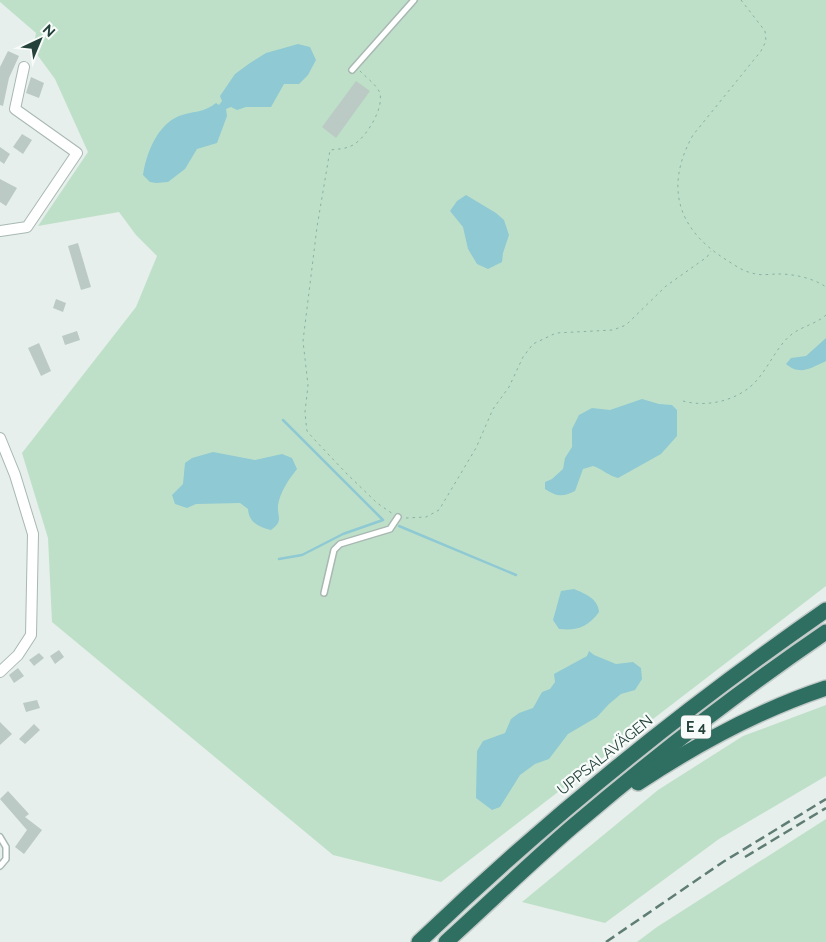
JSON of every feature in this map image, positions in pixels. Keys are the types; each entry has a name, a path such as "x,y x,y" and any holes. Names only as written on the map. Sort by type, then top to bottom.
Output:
{"highway":[{"path":"792,634 826,605"},
{"name":"UPPSALAVÄGEN","path":"419,942 491,874 620,763 695,705 826,610"},
{"name":"E 4","path":"446,942 571,828 691,731 826,632"},
{"path":"571,828 701,744 754,716 826,688"}],"street":[{"path":"0,231 27,227 77,153 15,109 24,68"},
{"path":"0,438 15,475 34,534 31,635 18,655 0,672"}],"lane":[{"path":"354,68 414,0"},
{"path":"324,593 334,550 340,544 390,529 398,517"},
{"path":"0,837 6,847 6,859 0,866"}],"path":[{"path":"741,0 765,31 766,41 761,50 693,135 679,164 677,180 678,198 683,215 711,251 752,274 796,275 826,287"},
{"path":"354,68 379,91 381,102 370,129 355,144 344,149 330,150 317,227 303,341 308,385 306,423 308,431 346,473 377,503 398,517 426,517 438,510 476,448 493,409 510,386 523,357 533,344 556,333 613,330 626,325 666,286 706,257 711,251"},
{"path":"683,401 692,404 702,404 726,400 738,395 758,380 775,354 792,334 826,316"}],"green space":[{"path":"0,0 826,0 826,586 441,882 333,855 52,622 48,538 22,453 136,307 157,256 136,235 119,212 38,226 88,152 55,79 33,49 36,33"},
{"path":"826,705 826,776 719,839 605,923 522,902 658,790 743,736"},
{"path":"826,819 826,942 637,942 657,927"}],"water":[{"path":"298,44 310,47 316,60 308,75 299,84 284,84 271,107 246,107 237,110 231,107 226,109 227,116 217,143 197,149 185,169 168,182 150,182 143,175 154,141 171,120 184,114 207,109 216,103 219,105 222,101 220,96 235,74 266,53"},
{"path":"466,195 504,220 509,235 502,262 488,269 477,264 468,249 463,227 450,211 457,201"},
{"path":"826,338 826,361 806,370 796,370 786,364 791,358 806,356"},
{"path":"642,399 659,404 672,405 677,410 677,436 661,454 618,478 593,466 583,469 575,491 567,494 557,495 545,489 545,482 552,479 563,469 565,458 572,447 572,429 579,415 592,408 610,410"},
{"path":"213,452 255,460 282,454 292,458 297,469 281,495 278,505 279,521 275,527 271,530 255,524 250,518 248,509 240,503 196,504 187,508 175,504 172,495 183,484 185,463 192,458"},
{"path":"574,589 594,600 599,612 582,627 559,629 553,620 561,591"},
{"path":"589,651 616,664 633,662 641,668 642,679 635,690 621,694 597,717 568,734 549,759 535,764 520,775 500,807 492,810 476,798 477,751 483,741 505,733 511,719 519,713 533,708 542,692 550,689 555,682 554,674 587,656"}],"building":[{"path":"8,51 19,56 9,78 3,106 0,105 0,67"},
{"path":"31,77 44,83 39,98 26,93"},
{"path":"356,81 370,91 336,138 322,127"},
{"path":"22,134 32,140 23,154 13,147"},
{"path":"0,147 10,154 4,164 0,161"},
{"path":"0,179 17,188 6,206 0,202"},
{"path":"78,243 91,287 81,290 68,246"},
{"path":"56,299 66,303 63,312 53,308"},
{"path":"77,331 80,340 65,345 62,336"},
{"path":"39,343 51,371 41,376 28,348"},
{"path":"59,650 64,657 55,664 50,656"},
{"path":"39,653 44,658 34,666 29,660"},
{"path":"18,668 24,676 14,683 9,675"},
{"path":"37,700 40,708 26,712 23,703"},
{"path":"0,722 12,734 0,745"},
{"path":"34,724 40,730 25,744 19,739"},
{"path":"8,791 29,814 25,817 42,830 24,854 15,847 27,830 0,799"}],"waterway":[{"path":"279,559 302,555 343,534 383,520 283,420"},
{"path":"399,526 516,575"}],"railway":[{"path":"606,942 723,862 826,799"},
{"path":"745,857 826,808"}]}
